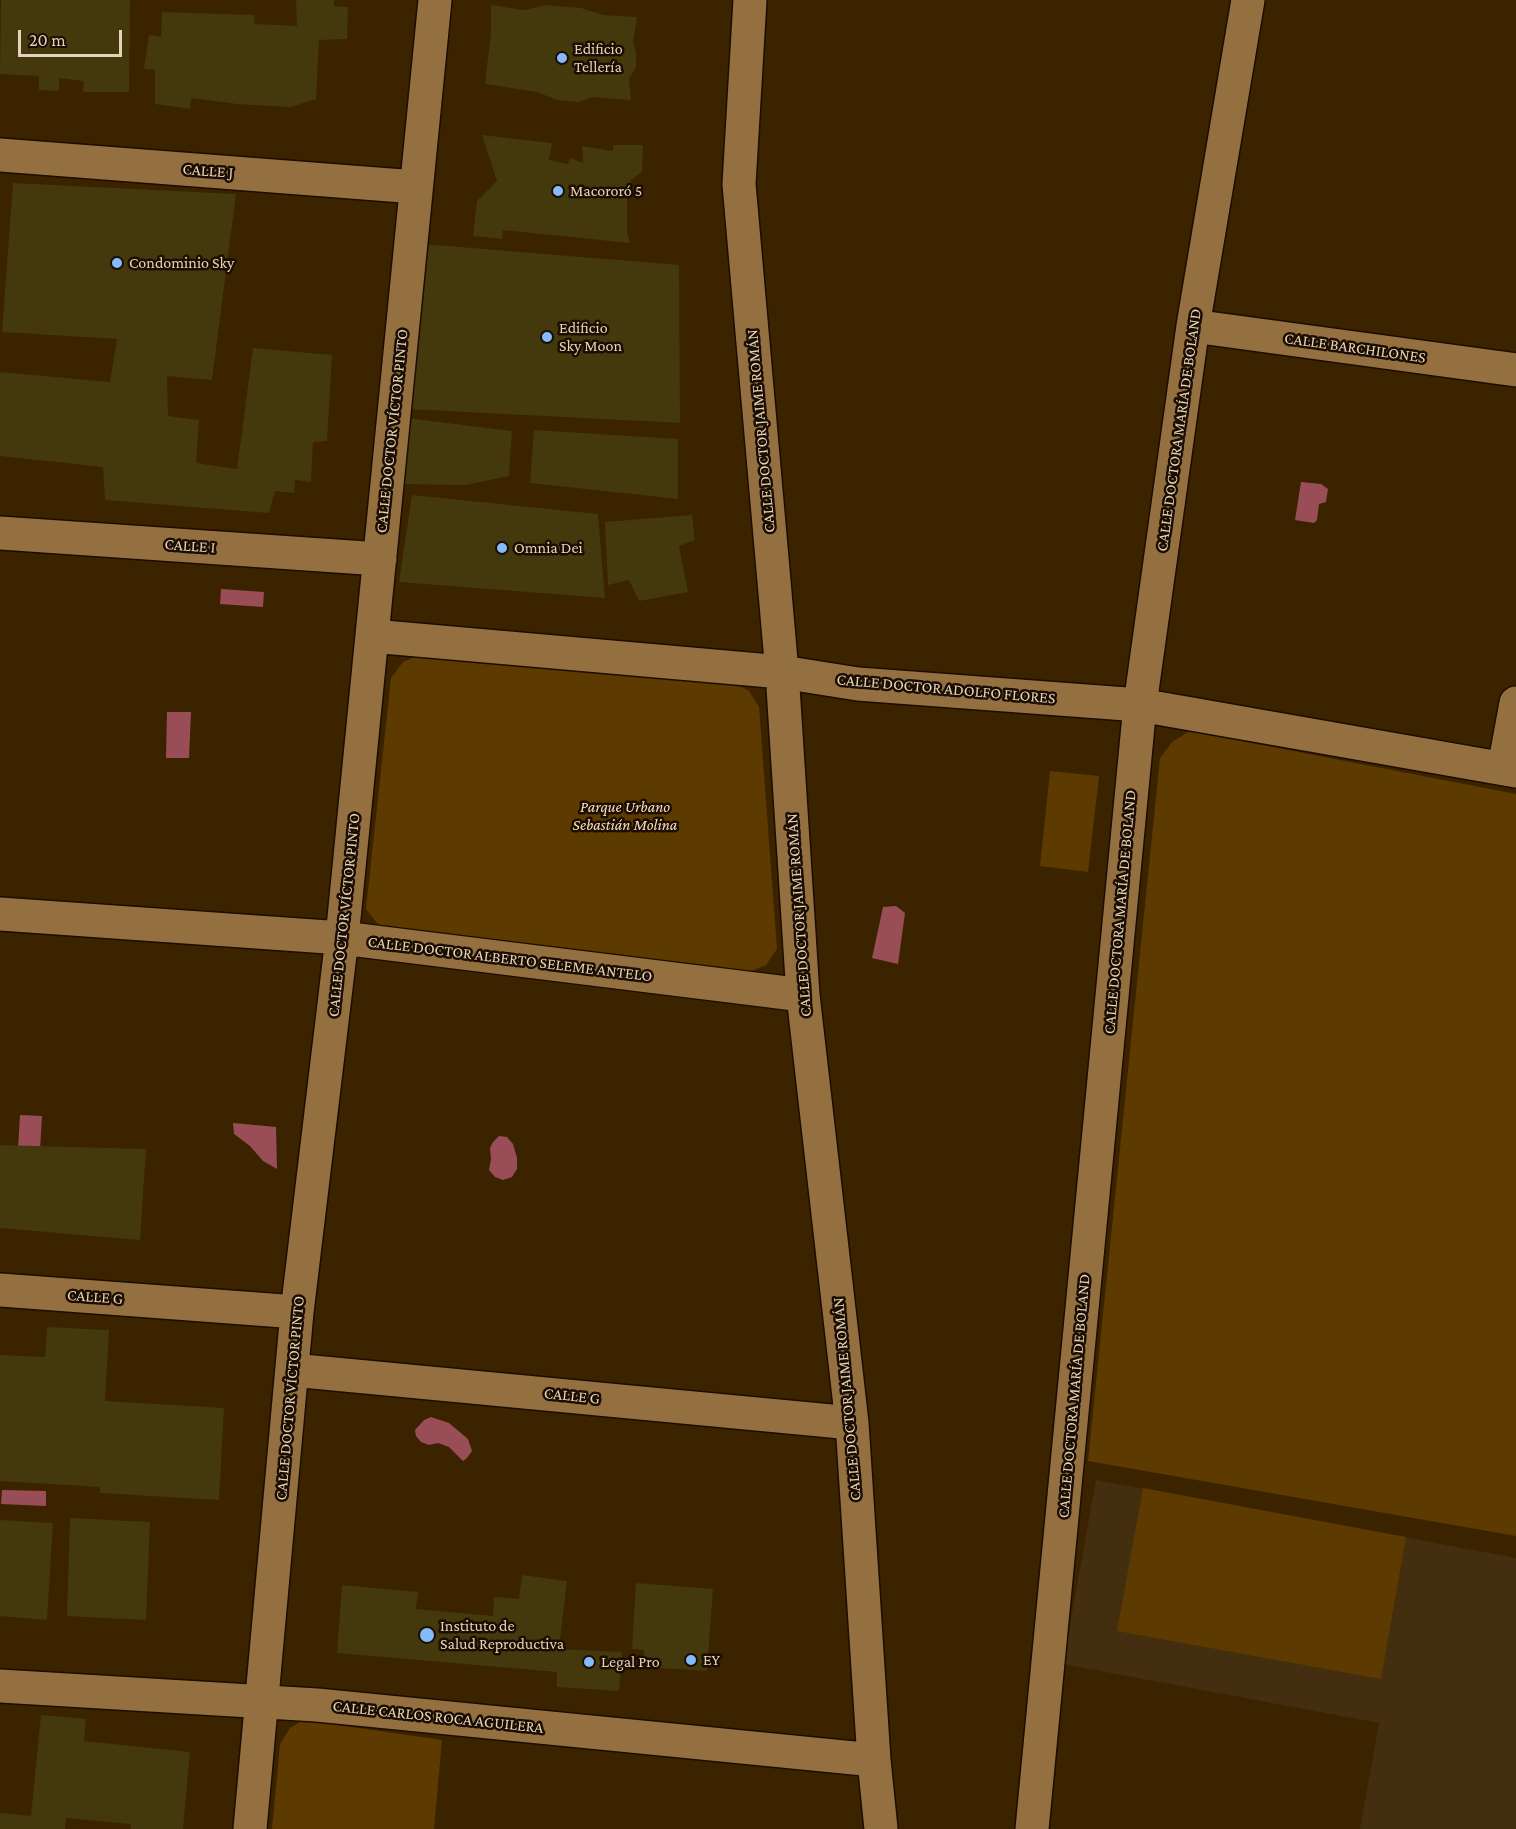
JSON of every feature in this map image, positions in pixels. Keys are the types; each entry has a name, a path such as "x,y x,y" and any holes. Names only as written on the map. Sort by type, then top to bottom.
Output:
{"street":[{"name":"CALLE DOCTOR VÍCTOR PINTO","path":"250,1829 297,1312 342,938 435,0"},
{"name":"CALLE DOCTOR JAIME ROMÁN","path":"750,0 739,184 782,672 803,995 852,1423 874,1760 881,1829"},
{"name":"CALLE DOCTORA MARÍA DE BOLAND","path":"1032,1829 1140,705 1193,326 1248,0"},
{"name":"CALLE J","path":"0,155 416,187"},
{"name":"CALLE BARCHILONES","path":"1193,326 1516,370"},
{"name":"CALLE I","path":"0,533 380,559"},
{"name":"CALLE DOCTOR ADOLFO FLORES","path":"372,636 782,672 858,684 1140,705 1510,770"},
{"path":"1510,770 1516,703"},
{"name":"CALLE DOCTOR ALBERTO SELEME ANTELO","path":"0,914 342,938 803,995"},
{"name":"CALLE G","path":"0,1290 297,1312"},
{"name":"CALLE G","path":"292,1370 852,1423"},
{"name":"CALLE CARLOS ROCA AGUILERA","path":"0,1686 328,1706 874,1760"}],"shaded area":[{"path":"1301,482 1321,484 1328,489 1326,502 1319,504 1317,520 1314,523 1295,520"},
{"path":"221,589 264,592 263,607 220,604"},
{"path":"167,712 191,712 189,758 166,758"},
{"path":"896,906 905,913 898,964 872,958 883,907"},
{"path":"20,1115 42,1116 40,1150 18,1148"},
{"path":"233,1123 276,1127 277,1169 263,1161 250,1146 234,1134"},
{"path":"499,1136 507,1137 513,1144 517,1158 517,1169 512,1177 503,1180 495,1177 489,1170 490,1148"},
{"path":"431,1417 449,1423 468,1439 472,1451 467,1458 463,1461 449,1447 438,1443 429,1445 421,1442 415,1430 424,1420"},
{"path":"1096,1480 1516,1558 1516,1829 1360,1829 1379,1723 1063,1664"},
{"path":"2,1490 46,1491 46,1506 1,1504"}],"green space":[{"name":"Parque Urbano Sebastián Molina","path":"416,656 738,685 749,691 759,707 777,949 766,965 749,972 391,932 377,923 366,909 391,678 403,662"},
{"path":"1190,731 1516,794 1516,1536 1088,1461 1160,758 1172,742"},
{"path":"1050,771 1099,776 1088,872 1040,866"},
{"path":"1143,1488 1406,1537 1381,1679 1117,1631"},
{"path":"303,1720 442,1740 434,1829 272,1829 280,1744 290,1728"}],"building":[{"path":"1,0 130,0 129,92 83,92 84,81 59,78 59,91 39,90 39,76 0,74"},
{"path":"296,0 334,0 334,6 348,7 347,39 319,40 316,99 291,107 237,104 191,98 190,109 155,104 155,70 144,69 149,35 161,37 162,12 254,15 255,24 297,26"},
{"name":"Edificio Tellería","path":"491,5 524,10 546,5 581,8 603,15 637,17 633,42 636,67 629,79 631,100 592,97 579,102 557,100 537,92 485,84 491,32"},
{"name":"Macororó 5","path":"482,135 552,143 549,160 568,164 570,158 583,163 582,146 613,151 613,145 643,145 642,172 631,180 627,200 627,232 630,243 503,230 502,239 473,236 477,201 497,181"},
{"path":"13,183 236,194 212,380 167,376 168,416 199,420 196,463 237,469 253,348 332,355 327,441 313,442 311,482 295,480 294,493 275,491 269,513 105,500 103,467 0,456 0,372 110,382 117,339 2,332"},
{"name":"Edificio Sky Moon","path":"423,244 679,265 680,423 408,409"},
{"path":"407,418 512,431 509,476 466,485 396,484"},
{"path":"534,430 678,439 678,499 530,483"},
{"name":"Omnia Dei","path":"412,495 598,514 605,598 399,582"},
{"path":"692,515 695,540 679,546 688,592 639,601 629,580 608,585 605,522"},
{"path":"0,1145 146,1149 140,1240 0,1228"},
{"path":"47,1327 109,1330 105,1401 224,1408 219,1500 100,1493 100,1487 0,1481 0,1355 45,1357"},
{"path":"70,1518 150,1522 146,1620 67,1616"},
{"path":"0,1520 53,1523 47,1620 0,1616"},
{"name":"Instituto de Salud Reproductiva","path":"522,1575 567,1581 559,1649 622,1652 619,1691 557,1687 557,1672 337,1653 342,1585 418,1592 416,1609 493,1616 494,1597 519,1599"},
{"path":"636,1583 713,1589 707,1671 643,1667 644,1650 632,1649"},
{"path":"41,1715 86,1719 84,1741 190,1752 183,1829 131,1829 130,1824 66,1818 65,1829 0,1829 0,1813 31,1816"}],"place":[{"name":"Edificio Tellería","path":"562,58"},
{"name":"Macororó 5","path":"558,191"},
{"name":"Condominio Sky","path":"117,263"},
{"name":"Edificio Sky Moon","path":"547,337"},
{"name":"Omnia Dei","path":"502,548"},
{"name":"Instituto de Salud Reproductiva","path":"427,1635"},
{"name":"EY","path":"691,1660"},
{"name":"Legal Pro","path":"589,1662"}]}
